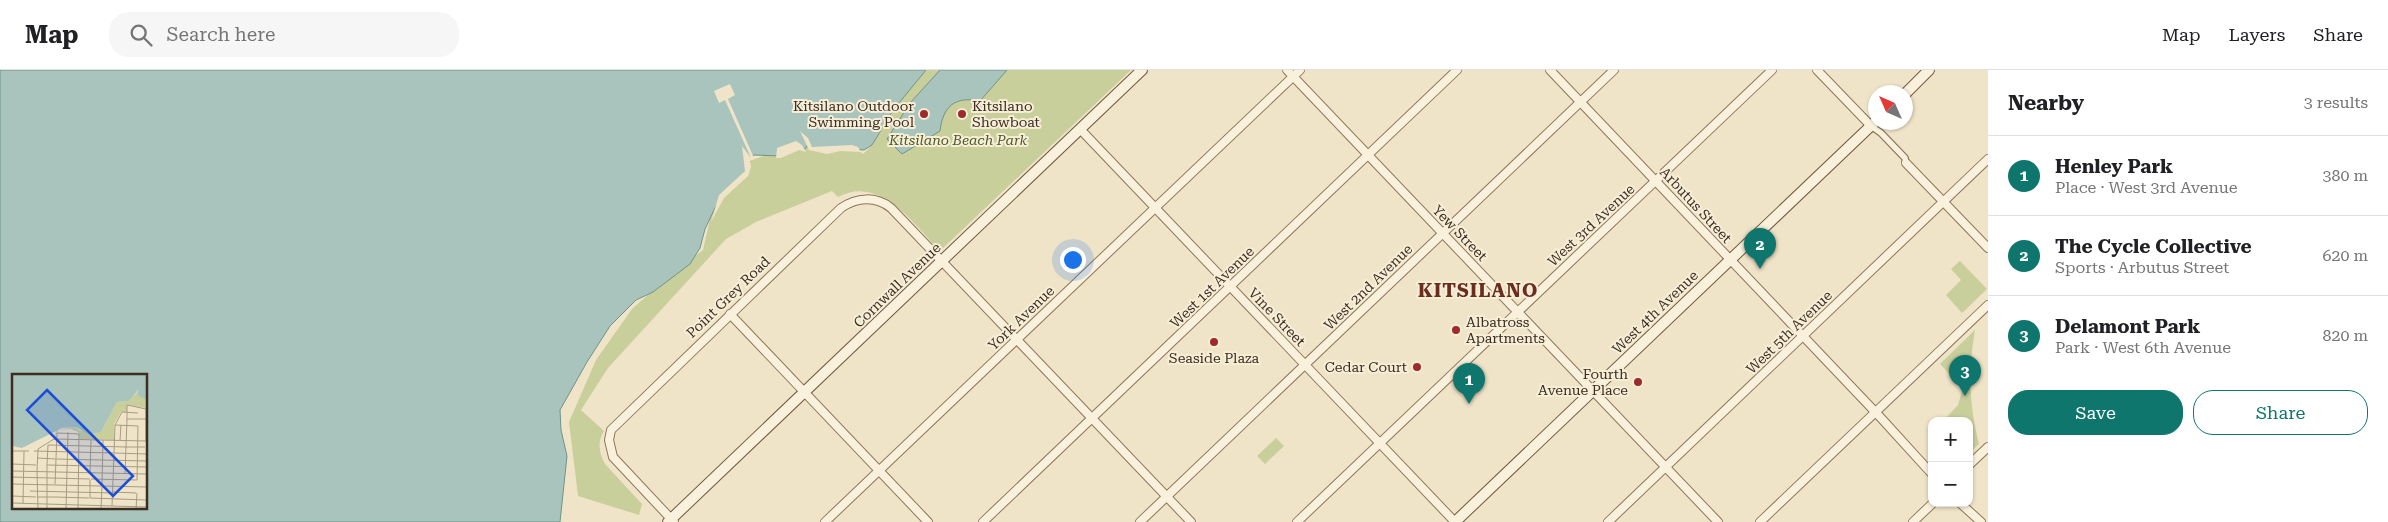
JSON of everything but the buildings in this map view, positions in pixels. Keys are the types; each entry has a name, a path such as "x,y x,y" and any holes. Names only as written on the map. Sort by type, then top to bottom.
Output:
{"main road":[{"name":"Cornwall Avenue","path":"671,521 1142,70"},
{"path":"1913,85 1929,70"},
{"name":"West 4th Avenue","path":"1455,522 1868,129"}],"street":[{"name":"York Avenue","path":"825,522 1155,207 1290,73 1300,70"},
{"name":"West 1st Avenue","path":"983,522 1457,70"},
{"name":"Arbutus Street","path":"1550,70 1928,466"},
{"name":"West 2nd Avenue","path":"1140,522 1614,70"},
{"name":"West 3rd Avenue","path":"1297,522 1772,70"},
{"path":"1817,70 1868,119"},
{"name":"Yew Street","path":"1290,73 1718,522"},
{"name":"Vine Street","path":"1080,129 1455,522"},
{"path":"1878,130 1905,158 1906,163 1988,248"},
{"name":"West 5th Avenue","path":"1608,522 1988,159"},
{"name":"Point Grey Road","path":"671,521 615,460 609,440 611,430 616,423 841,208 852,201 863,199 876,200 888,206 942,261"},
{"path":"942,261 1190,522"},
{"path":"1760,522 1988,305"},
{"path":"730,314 928,522"},
{"path":"1972,462 1988,447"},
{"path":"1913,522 1929,507"},
{"path":"1967,507 1981,522"}],"green space":[{"name":"Kitsilano Beach Park","path":"926,70 1131,70 942,249 936,247 893,204 880,196 867,192 853,192 838,197 832,191 756,222 726,239 608,368 581,410 604,431 600,443 600,452 603,460 642,504 639,515 578,496 569,422 596,360 632,309 670,275 703,250 712,210 747,162 804,141 857,149 863,154 872,145 905,94"},
{"path":"1960,261 1987,289 1962,313 1946,295 1961,280 1951,269"},
{"path":"1975,330 1971,359 1971,401 1979,444 1973,449 1973,417 1947,417 1958,405 1963,388 1940,364"},
{"path":"1276,438 1284,446 1265,464 1257,456"}],"water":[{"path":"0,70 926,70 894,109 872,145 864,150 840,148 827,151 807,146 805,149 799,148 780,156 754,155 750,159 749,167 722,197 715,208 705,229 700,248 690,264 653,292 636,300 610,326 560,410 561,430 567,456 560,522 0,522"},
{"name":"Kitsilano Outdoor Swimming Pool","path":"940,70 1007,70 980,101 964,100 952,105 944,115 940,131 902,154 887,139 910,103"}],"pier":[{"path":"730,84 735,95 728,99 754,158 750,161 751,167 748,176 724,198 711,222 719,195 745,171 742,146 751,158 725,100 719,103 714,91"},
{"path":"800,131 808,138 812,147 852,145 858,147 861,152 840,151 827,154 809,150"},
{"path":"796,141 802,145 806,152 799,150 781,158 776,158 777,148"}],"place":[{"name":"Kitsilano Outdoor Swimming Pool","path":"924,114"},
{"name":"Kitsilano Showboat","path":"962,114"},
{"name":"The Cycle Collective","path":"1760,269"},
{"name":"Albatross Apartments","path":"1456,330"},
{"name":"Seaside Plaza","path":"1214,342"},
{"name":"Cedar Court","path":"1417,367"},
{"name":"Fourth Avenue Place","path":"1638,382"},
{"name":"Delamont Park","path":"1965,396"},
{"name":"Henley Park","path":"1469,404"}],"district":[{"name":"KITSILANO","path":"1478,290"}]}
